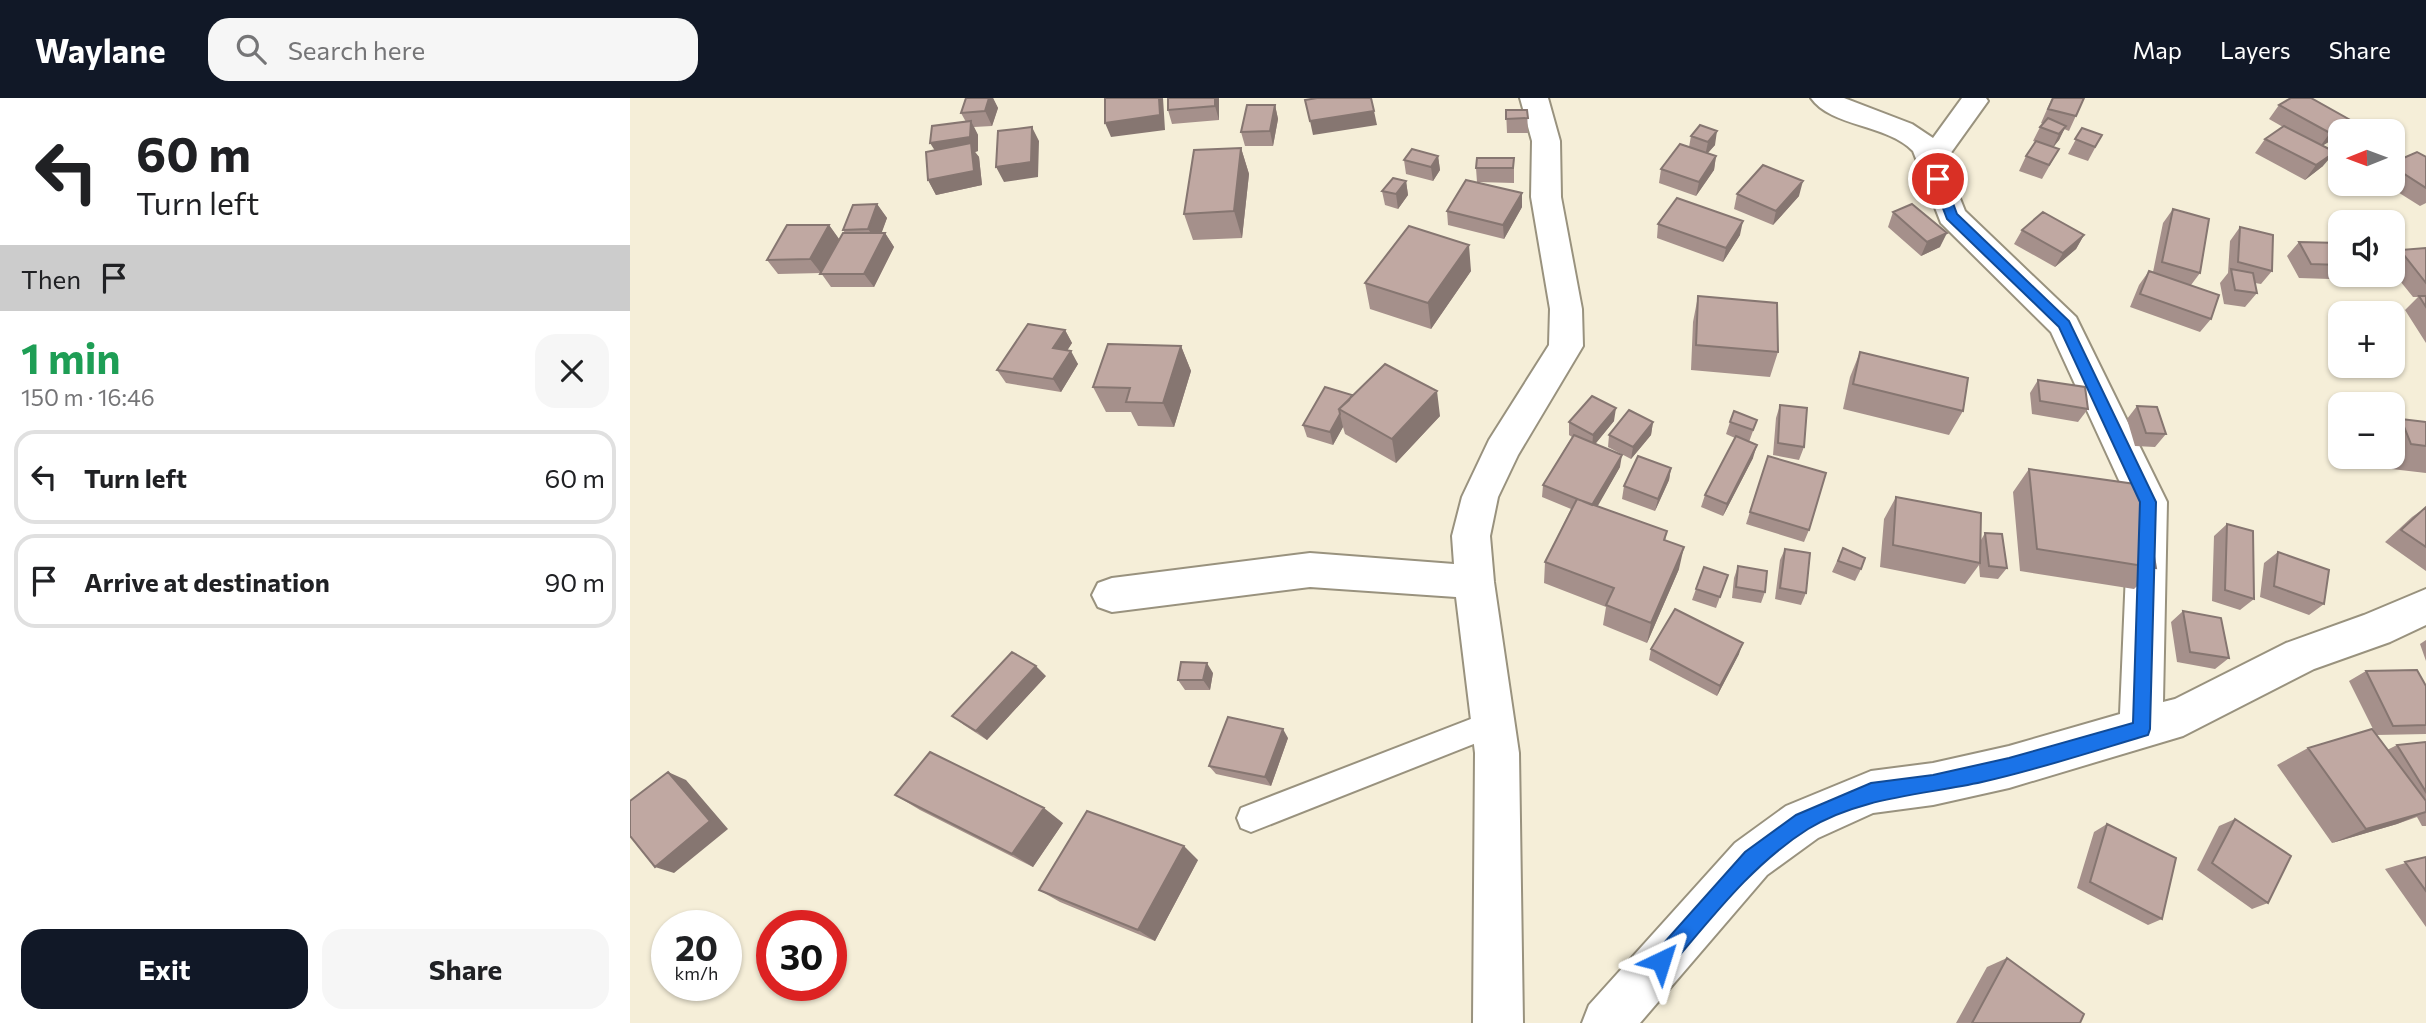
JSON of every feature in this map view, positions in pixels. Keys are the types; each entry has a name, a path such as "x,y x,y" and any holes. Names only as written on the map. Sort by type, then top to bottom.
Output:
{"street":[{"path":"1498,1023 1498,778 1494,723 1474,582 1471,536 1480,497 1502,450 1566,346 1566,309 1546,197 1546,141 1534,98"},
{"path":"1825,98 1911,134 1925,145 1952,216 2064,325 2148,502 2141,729"},
{"path":"1931,160 1974,101"},
{"path":"1112,595 1310,570 1474,582"},
{"path":"1607,1023 1751,859 1802,822 1871,792 1933,784 2009,767 2183,716 2300,656 2376,629 2426,606"}],"lane":[{"path":"1251,818 1494,723"}],"building":[{"path":"966,98 989,98 985,111 961,113"},
{"path":"1105,98 1159,98 1160,115 1105,123"},
{"path":"1168,98 1215,98 1215,106 1168,110"},
{"path":"1371,98 1374,111 1310,121 1305,100"},
{"path":"2053,98 2084,98 2076,116 2048,109"},
{"path":"2291,98 2311,98 2348,119 2328,119 2328,132 2279,105"},
{"path":"1247,105 1275,105 1270,131 1241,132"},
{"path":"1506,110 1527,110 1528,118 1506,119"},
{"path":"2048,118 2066,126 2059,134 2040,127"},
{"path":"971,121 970,137 930,143 932,126"},
{"path":"1700,125 1717,131 1708,142 1691,136"},
{"path":"2284,126 2328,148 2328,157 2316,165 2265,139"},
{"path":"1032,127 1031,162 996,167 998,131"},
{"path":"2082,128 2102,135 2095,147 2075,139"},
{"path":"2036,141 2059,149 2049,165 2026,156"},
{"path":"971,143 974,171 928,180 926,152"},
{"path":"1680,144 1716,156 1699,182 1661,169"},
{"path":"1241,148 1234,211 1184,214 1194,150"},
{"path":"1412,149 1438,156 1431,167 1404,160"},
{"path":"2417,152 2426,157 2426,188 2405,174 2405,157"},
{"path":"1477,158 1514,158 1513,168 1476,168"},
{"path":"1763,165 1803,181 1776,211 1737,194"},
{"path":"1393,178 1406,181 1396,194 1382,191"},
{"path":"1466,180 1522,193 1503,225 1447,211"},
{"path":"1677,198 1743,221 1726,248 1658,224"},
{"path":"877,204 868,229 843,230 853,205"},
{"path":"1912,204 1947,233 1927,242 1893,212"},
{"path":"2173,209 2209,219 2200,273 2162,262"},
{"path":"2043,212 2084,235 2063,253 2022,230"},
{"path":"787,225 829,225 810,259 767,260"},
{"path":"1409,226 1469,245 1428,303 1365,283"},
{"path":"2240,227 2273,235 2272,271 2238,262"},
{"path":"843,233 885,233 864,274 820,274"},
{"path":"2299,242 2328,243 2328,265 2311,264"},
{"path":"2426,248 2426,283 2405,256 2405,250"},
{"path":"2231,269 2253,273 2257,293 2235,290"},
{"path":"2149,271 2219,295 2211,319 2140,294"},
{"path":"1698,296 1777,303 1778,352 1696,345"},
{"path":"2419,296 2426,296 2426,307"},
{"path":"1028,324 1065,330 1053,348 1071,351 1053,379 997,370"},
{"path":"1108,344 1181,346 1163,403 1126,402 1130,388 1093,387"},
{"path":"1860,352 1968,378 1963,411 1853,384"},
{"path":"1385,364 1437,391 1392,439 1339,409"},
{"path":"2038,380 2085,387 2088,409 2040,401"},
{"path":"1325,387 1352,395 1339,409 1340,414 1330,432 1303,425"},
{"path":"1592,396 1616,408 1593,435 1569,422"},
{"path":"1780,405 1807,408 1804,447 1778,443"},
{"path":"2137,406 2157,407 2166,434 2146,433"},
{"path":"1629,410 1653,422 1633,447 1609,435"},
{"path":"1734,411 1757,420 1753,430 1730,422"},
{"path":"2405,419 2426,422 2426,446 2411,444 2405,429"},
{"path":"1574,435 1622,455 1592,505 1543,485"},
{"path":"1736,436 1757,445 1727,504 1705,495"},
{"path":"1638,456 1671,468 1658,499 1624,486"},
{"path":"1768,456 1826,473 1809,530 1750,512"},
{"path":"2029,469 2142,485 2156,568 2037,549"},
{"path":"1896,497 1981,513 1980,563 1893,545"},
{"path":"1577,499 1667,531 1664,540 1684,547 1651,623 1606,605 1614,588 1545,562"},
{"path":"2426,507 2426,547 2401,530"},
{"path":"2227,524 2253,531 2254,599 2225,590"},
{"path":"1985,533 2002,534 2007,568 1989,566"},
{"path":"1843,548 1865,558 1861,569 1838,561"},
{"path":"1785,549 1810,553 1806,593 1780,588"},
{"path":"2278,552 2329,570 2324,604 2274,586"},
{"path":"1738,566 1767,571 1765,592 1736,587"},
{"path":"1704,567 1728,575 1720,597 1696,589"},
{"path":"1675,609 1743,643 1720,686 1651,649"},
{"path":"2183,611 2221,618 2229,658 2190,652"},
{"path":"1012,652 1036,666 976,731 952,716"},
{"path":"1181,662 1207,663 1203,680 1178,680"},
{"path":"2417,670 2426,686 2426,725 2393,726 2366,671"},
{"path":"1228,717 1283,729 1265,777 1209,766"},
{"path":"2372,729 2426,801 2426,812 2366,829 2308,748"},
{"path":"2426,742 2426,792 2397,745"},
{"path":"930,752 1044,808 1012,854 895,795"},
{"path":"668,772 710,821 655,867 630,836 630,801"},
{"path":"1087,811 1184,846 1138,930 1039,890"},
{"path":"2235,819 2291,856 2268,903 2212,863"},
{"path":"2107,824 2176,858 2162,919 2090,882"},
{"path":"2426,857 2426,891 2405,862"},
{"path":"2007,958 2084,1014 2080,1023 1972,1023"}],"route":[{"path":"1661,961 1751,859 1802,822 1871,792 1933,784 2009,767 2141,729 2148,502 2064,325 1952,216 1938,179"}]}
